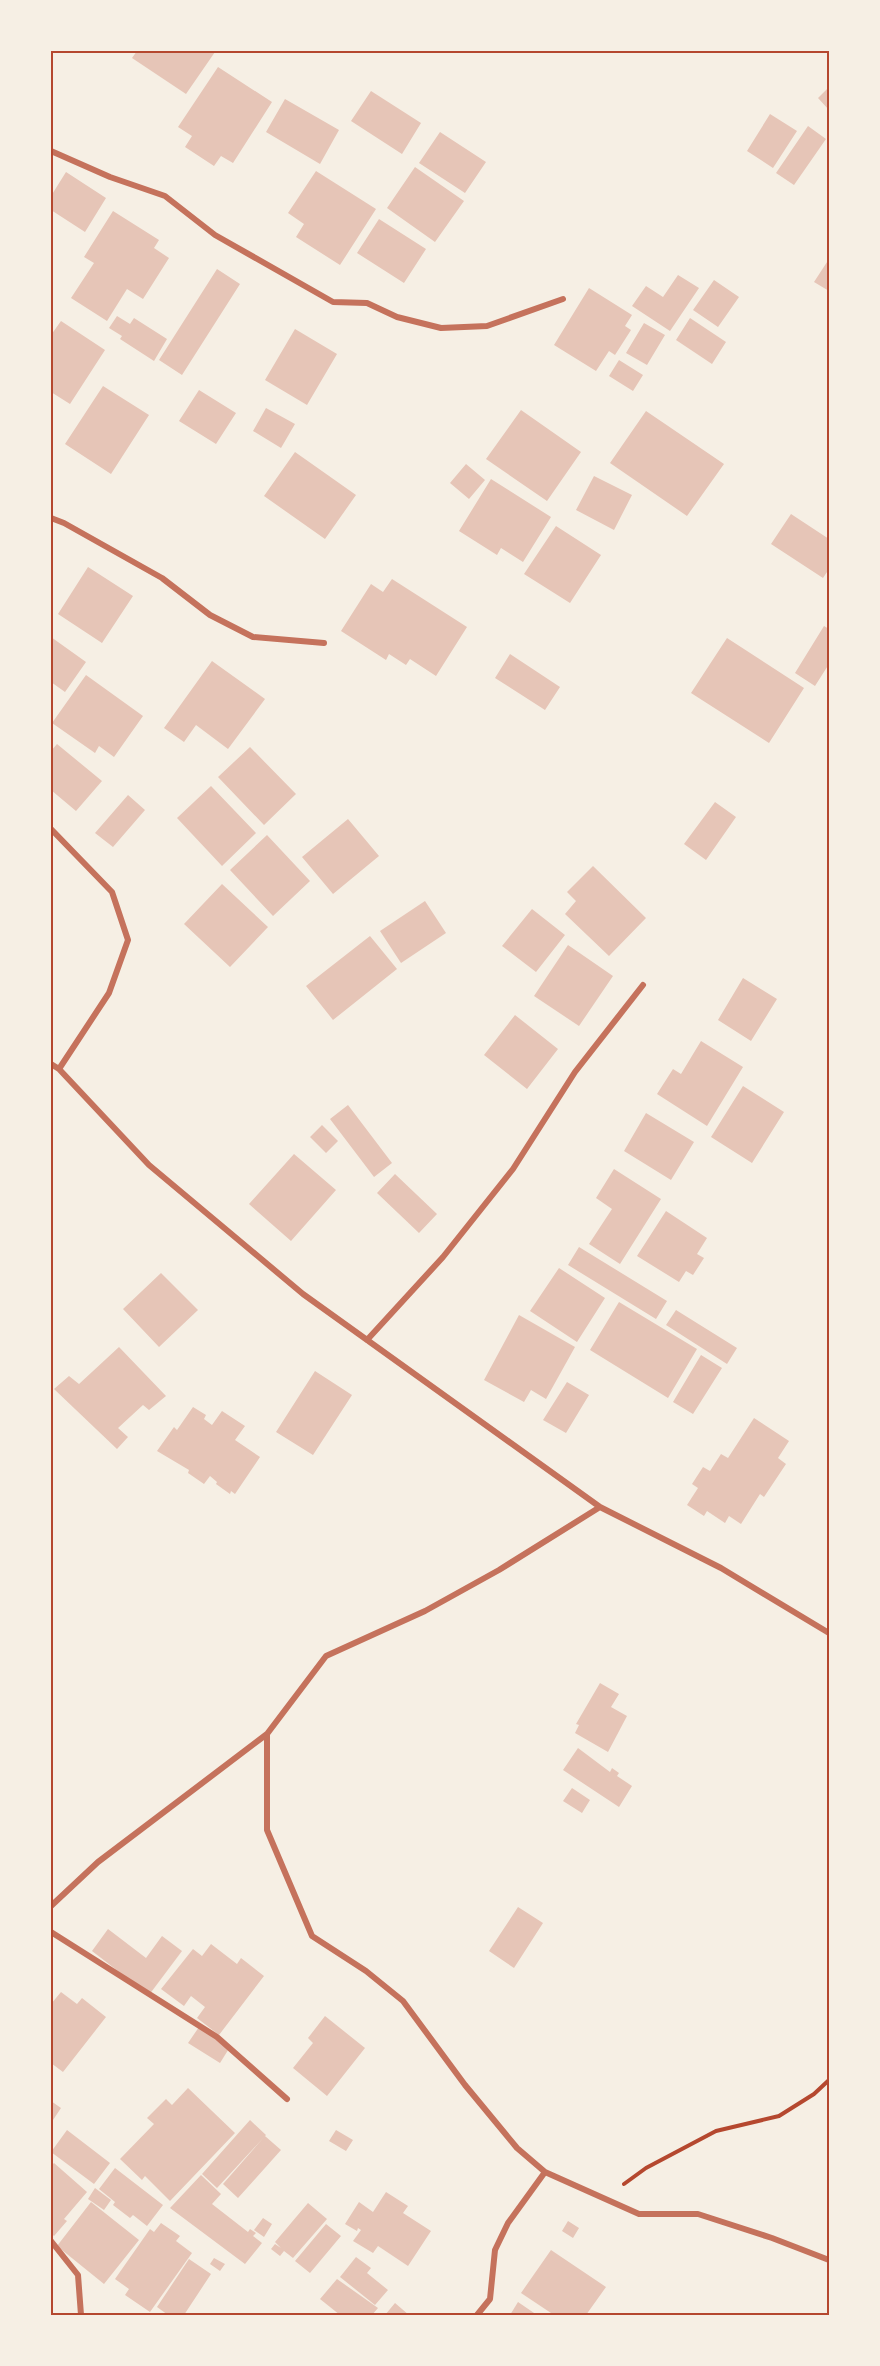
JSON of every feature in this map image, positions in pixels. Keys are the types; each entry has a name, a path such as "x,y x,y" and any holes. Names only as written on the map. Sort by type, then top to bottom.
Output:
{"street":[{"path":"51,151 110,177 165,196 215,234 333,302 367,303 397,317 441,328 487,326 563,298"},
{"path":"51,518 162,578 210,615 253,637 324,643"},
{"path":"51,829 112,892 128,940 109,993 59,1069"},
{"path":"367,1340 443,1257 513,1169 575,1072 643,985"},
{"path":"51,1064 59,1069 149,1165 303,1294 600,1507 721,1568 829,1633"},
{"path":"51,1905 99,1862 267,1734 326,1656 425,1611 499,1570 600,1507"},
{"path":"267,1734 267,1830 312,1936 366,1971 403,2001 465,2085 517,2148 545,2172 639,2214 698,2214 772,2238 829,2260"},
{"path":"51,1932 217,2037 287,2099"},
{"path":"477,2315 490,2299 495,2250 508,2223 545,2172"},
{"path":"51,2241 78,2275 81,2315"}],"path":[{"path":"605,2199 646,2168 716,2131 779,2116 814,2094 829,2080"}],"building":[{"path":"137,51 215,52 186,94 132,58"},
{"path":"218,67 272,102 233,163 221,156 214,166 185,147 192,136 178,127"},
{"path":"829,87 829,110 818,98"},
{"path":"371,91 421,123 402,154 351,121"},
{"path":"285,99 339,130 320,164 266,132"},
{"path":"770,114 797,131 773,168 747,151"},
{"path":"808,126 826,139 794,185 776,173"},
{"path":"440,132 486,162 465,193 419,163"},
{"path":"415,167 464,201 435,242 387,208"},
{"path":"316,171 376,209 340,265 296,237 304,224 288,213"},
{"path":"66,172 106,198 85,232 51,210 51,196"},
{"path":"113,211 159,240 154,248 169,258 143,299 127,289 107,321 71,298 94,263 84,257"},
{"path":"379,219 426,249 404,283 357,253"},
{"path":"829,259 829,291 814,282"},
{"path":"217,269 240,284 182,375 159,360"},
{"path":"678,275 699,288 670,331 632,306 646,286 663,297"},
{"path":"714,280 739,297 718,327 693,310"},
{"path":"589,288 632,315 625,326 631,330 615,355 609,351 596,371 554,345"},
{"path":"117,316 130,324 134,318 167,339 154,361 120,339 122,336 109,328"},
{"path":"690,318 726,342 712,364 676,340"},
{"path":"61,321 105,350 70,404 51,392 51,335"},
{"path":"644,323 665,335 647,365 626,353"},
{"path":"295,329 337,354 307,405 265,380"},
{"path":"619,360 643,375 633,391 609,376"},
{"path":"103,386 149,415 111,474 65,444"},
{"path":"199,390 236,413 216,444 179,421"},
{"path":"266,408 295,424 281,448 253,431"},
{"path":"521,410 581,452 547,501 486,459"},
{"path":"646,411 724,464 687,516 610,463"},
{"path":"295,452 356,495 325,539 264,496"},
{"path":"466,464 485,480 469,499 450,483"},
{"path":"594,476 632,495 614,530 576,510"},
{"path":"491,479 551,517 523,562 501,548 497,555 459,531"},
{"path":"791,514 829,539 829,569 823,578 771,544"},
{"path":"556,526 601,555 570,603 524,574"},
{"path":"88,567 133,596 102,643 58,614"},
{"path":"392,579 467,627 436,676 410,659 406,665 389,654 386,660 341,631 371,584 383,592"},
{"path":"824,626 829,629 829,664 815,686 795,673"},
{"path":"51,637 86,662 65,692 51,682"},
{"path":"727,638 804,688 769,743 691,693"},
{"path":"510,654 560,687 545,710 495,678"},
{"path":"212,661 265,699 228,749 196,725 184,742 164,728"},
{"path":"86,675 143,716 114,757 99,746 95,753 52,723"},
{"path":"57,744 102,781 76,811 51,790 51,751"},
{"path":"250,747 296,794 264,825 218,777"},
{"path":"211,786 256,833 222,866 177,818"},
{"path":"128,795 145,810 113,847 95,833"},
{"path":"715,802 736,817 706,860 684,844"},
{"path":"348,819 379,856 333,894 302,857"},
{"path":"267,835 310,881 273,916 230,870"},
{"path":"593,866 646,918 609,956 565,914 576,901 567,892"},
{"path":"222,884 268,927 230,967 184,924"},
{"path":"425,901 446,933 401,963 380,931"},
{"path":"532,909 565,935 536,972 502,946"},
{"path":"370,936 397,969 333,1020 306,986"},
{"path":"568,945 613,976 579,1026 534,996"},
{"path":"743,978 777,999 751,1041 718,1020"},
{"path":"515,1015 558,1049 527,1089 484,1055"},
{"path":"701,1041 743,1067 707,1126 657,1094 673,1069 681,1074"},
{"path":"743,1086 784,1112 752,1163 711,1137"},
{"path":"348,1105 392,1163 374,1177 330,1119"},
{"path":"646,1113 694,1142 671,1180 624,1151"},
{"path":"322,1125 338,1141 326,1153 310,1137"},
{"path":"294,1154 336,1190 291,1241 249,1204"},
{"path":"614,1169 661,1199 620,1264 589,1244 612,1209 596,1198"},
{"path":"395,1174 437,1214 419,1233 377,1193"},
{"path":"666,1211 707,1238 697,1254 704,1258 693,1275 686,1271 679,1282 637,1256"},
{"path":"579,1247 667,1301 656,1319 568,1265"},
{"path":"559,1268 605,1298 577,1342 530,1311"},
{"path":"161,1273 198,1310 159,1347 123,1309"},
{"path":"619,1302 697,1349 668,1398 590,1350"},
{"path":"676,1310 737,1348 727,1364 666,1325"},
{"path":"519,1315 575,1347 546,1399 531,1390 524,1402 484,1380"},
{"path":"119,1347 166,1396 149,1410 143,1405 118,1428 128,1437 117,1449 54,1389 69,1376 79,1384"},
{"path":"701,1355 722,1368 693,1414 673,1402"},
{"path":"315,1371 352,1395 313,1455 276,1432"},
{"path":"567,1382 589,1395 566,1433 543,1420"},
{"path":"193,1407 206,1415 204,1419 212,1425 222,1411 245,1426 235,1440 260,1457 235,1494 231,1491 230,1494 216,1484 217,1482 210,1476 204,1484 188,1473 189,1470 157,1451 174,1427 177,1430"},
{"path":"754,1418 789,1441 778,1458 786,1464 764,1497 760,1494 741,1524 729,1516 725,1523 707,1511 704,1516 687,1505 698,1488 692,1484 703,1467 710,1471 721,1454 728,1458"},
{"path":"600,1683 619,1694 611,1707 627,1716 608,1752 575,1733 579,1725 576,1724"},
{"path":"578,1748 610,1772 612,1768 619,1773 617,1776 632,1786 619,1807 563,1770"},
{"path":"572,1788 590,1800 582,1813 563,1801"},
{"path":"518,1907 543,1923 514,1968 489,1951"},
{"path":"108,1929 146,1958 162,1936 182,1951 149,1995 92,1951"},
{"path":"211,1944 237,1964 241,1958 264,1976 219,2035 197,2018 205,2007 191,1996 184,2006 161,1989 193,1949 202,1956"},
{"path":"61,1992 77,2004 82,1998 106,2017 63,2072 51,2063 51,2004"},
{"path":"325,2016 365,2048 327,2096 293,2068 313,2043 308,2038"},
{"path":"199,2027 230,2047 220,2063 188,2043"},
{"path":"188,2088 235,2133 170,2201 145,2176 142,2180 120,2159 154,2124 147,2118 166,2099 172,2105"},
{"path":"51,2101 61,2108 51,2123"},
{"path":"250,2120 266,2135 217,2188 202,2174"},
{"path":"67,2130 110,2163 94,2184 51,2152"},
{"path":"336,2130 353,2140 346,2151 329,2141"},
{"path":"265,2136 281,2150 238,2198 223,2184"},
{"path":"54,2163 87,2192 64,2219 67,2221 54,2236 51,2233 51,2166"},
{"path":"115,2168 163,2205 147,2226 133,2215 130,2218 113,2205 115,2202 99,2189"},
{"path":"201,2175 221,2194 212,2204 248,2232 250,2229 256,2233 253,2236 262,2243 245,2264 170,2208"},
{"path":"95,2188 111,2200 104,2210 88,2199"},
{"path":"386,2192 408,2206 403,2213 431,2231 408,2266 378,2246 373,2253 353,2241 361,2230 358,2228 357,2231 345,2224 359,2202 373,2212"},
{"path":"91,2202 139,2240 104,2284 57,2246"},
{"path":"308,2203 327,2219 293,2258 284,2251 280,2256 271,2249 275,2244 281,2248 275,2242"},
{"path":"263,2218 272,2224 264,2237 254,2230"},
{"path":"568,2221 579,2228 573,2238 562,2231"},
{"path":"161,2223 180,2236 176,2241 192,2253 150,2312 125,2295 129,2289 115,2279 150,2229 154,2232"},
{"path":"326,2224 341,2236 310,2273 295,2261"},
{"path":"551,2250 606,2287 586,2315 554,2315 521,2293"},
{"path":"356,2257 371,2268 367,2273 388,2290 375,2305 340,2277"},
{"path":"214,2258 225,2264 220,2271 210,2264"},
{"path":"189,2259 211,2274 184,2315 168,2315 157,2307"},
{"path":"337,2279 378,2308 372,2315 340,2315 320,2299"},
{"path":"518,2302 537,2315 510,2315"},
{"path":"395,2303 409,2315 385,2315"}]}
